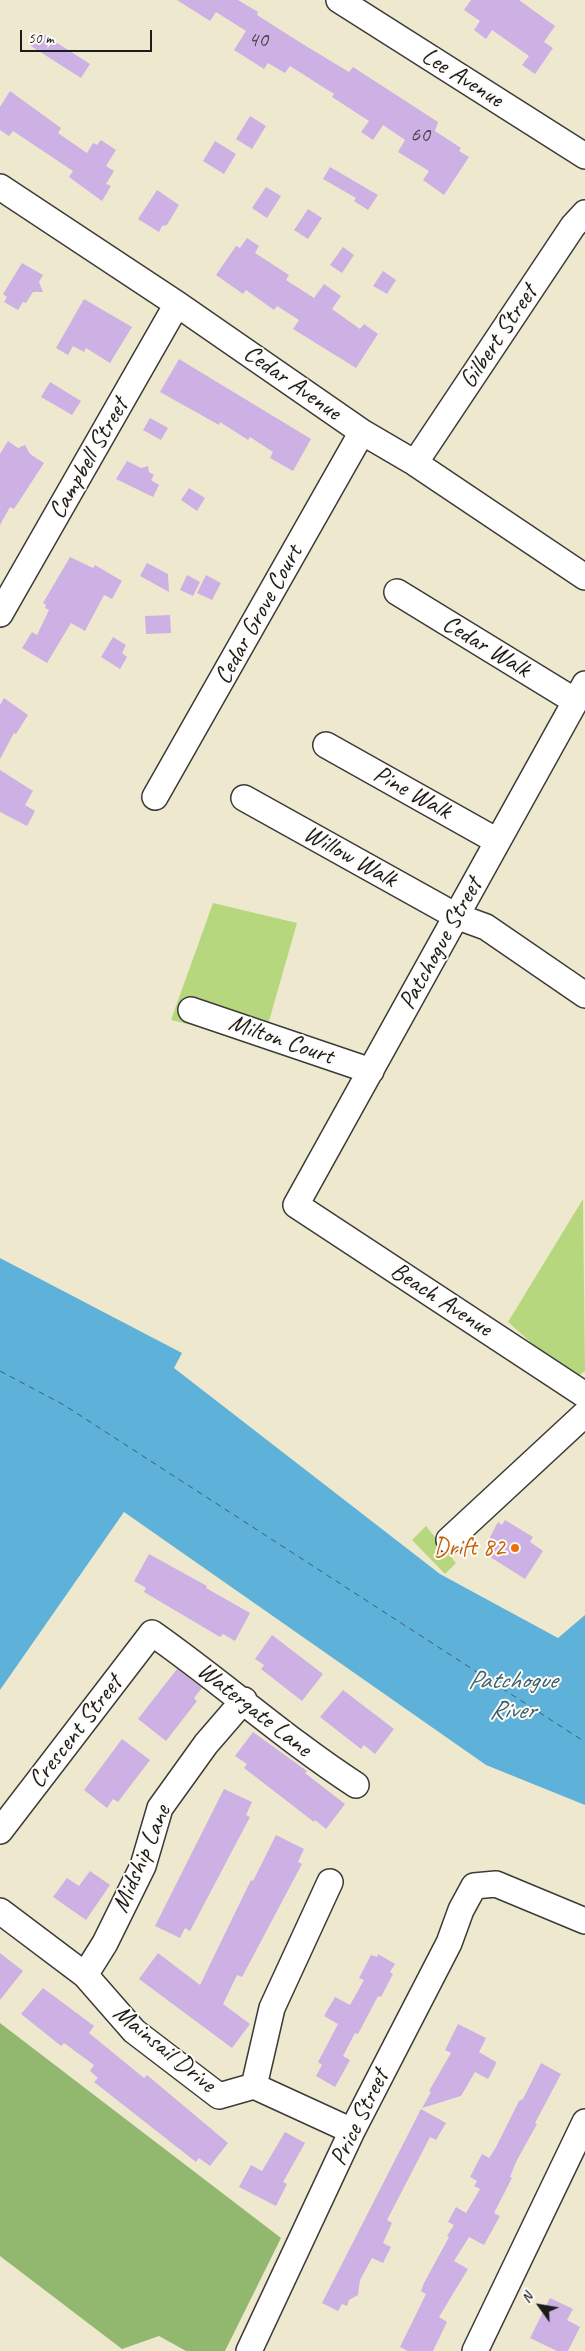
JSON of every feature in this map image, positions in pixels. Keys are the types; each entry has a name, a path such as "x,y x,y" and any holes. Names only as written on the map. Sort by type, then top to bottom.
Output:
{"street":[{"name":"Lee Avenue","path":"339,0 585,156"},
{"name":"Cedar Avenue","path":"0,187 177,304 362,432 415,463 585,577"},
{"name":"Gilbert Street","path":"415,463 581,225"},
{"name":"Campbell Street","path":"0,614 177,304"},
{"name":"Cedar Grove Court","path":"155,797 362,432"},
{"name":"Cedar Walk","path":"397,592 580,692"},
{"name":"Patchogue Street","path":"296,1205 580,692"},
{"name":"Pine Walk","path":"326,745 497,841"},
{"name":"Willow Walk","path":"244,798 456,916 486,927 585,995"},
{"name":"Milton Court","path":"191,1010 371,1071"},
{"name":"Beach Avenue","path":"296,1205 585,1396"},
{"path":"449,1540 585,1414"},
{"name":"Watergate Lane","path":"152,1633 244,1700 313,1757 356,1785"},
{"name":"Crescent Street","path":"0,1831 152,1633"},
{"name":"Midship Lane","path":"85,1975 105,1943 144,1866 160,1808 206,1744 244,1700"},
{"path":"254,2086 272,2008 330,1882"},
{"name":"Price Street","path":"249,2351 352,2131 449,1943 461,1910 474,1886 496,1884 585,1921"},
{"name":"Mainsail Drive","path":"0,1911 85,1975 134,2031 218,2096 254,2086 352,2131"},
{"path":"475,2351 585,2122"}],"green space":[{"path":"213,903 297,923 263,1042 171,1020"},
{"path":"583,1199 585,1371 573,1380 508,1322"},
{"path":"426,1526 456,1563 445,1574 412,1540"},
{"path":"0,2023 281,2238 225,2351 186,2351 159,2336 122,2349 0,2256"}],"water":[{"name":"Patchogue River","path":"0,1258 182,1353 174,1368 440,1574 558,1638 585,1615 585,1805 486,1765 124,1512 0,1690"}],"building":[{"path":"177,0 238,0 258,12 257,15 301,43 349,72 353,67 438,122 435,131 461,148 459,151 469,157 444,195 423,180 429,171 398,152 405,140 383,125 373,140 361,132 369,121 332,97 334,94 290,66 285,73 268,63 264,69 234,50 246,31 216,12 210,21"},
{"path":"471,0 519,0 555,26 544,42 553,48 535,74 522,65 529,56 492,30 486,39 474,30 480,21 464,10"},
{"path":"40,32 90,64 81,78 31,46"},
{"path":"10,91 61,128 58,133 87,153 93,143 97,145 101,140 116,150 106,166 114,171 106,184 111,186 102,201 69,177 73,171 13,131 9,136 0,130 0,107"},
{"path":"250,116 266,126 252,149 236,139"},
{"path":"215,141 236,154 224,174 203,161"},
{"path":"330,167 378,195 368,210 354,201 356,198 323,179"},
{"path":"266,187 281,196 267,218 252,208"},
{"path":"157,190 179,205 167,225 162,226 159,232 138,219"},
{"path":"308,209 322,218 308,239 294,230"},
{"path":"247,238 259,246 255,253 289,275 286,280 314,298 324,284 341,296 332,309 360,329 364,324 378,334 356,368 293,329 299,320 277,306 274,310 246,290 243,294 216,275 236,246 240,248"},
{"path":"343,247 354,255 342,273 330,265"},
{"path":"22,263 43,275 39,282 43,292 33,292 26,303 23,302 18,310 4,302 7,297 3,294"},
{"path":"383,271 396,280 387,294 373,286"},
{"path":"84,299 132,327 110,363 86,348 84,352 73,346 68,355 56,348"},
{"path":"179,359 311,439 293,471 270,458 273,452 250,437 248,440 220,422 219,425 160,392"},
{"path":"50,382 81,401 72,415 41,397"},
{"path":"150,418 168,428 161,440 143,430"},
{"path":"8,441 18,448 25,445 30,454 44,463 14,509 10,507 0,525 0,454"},
{"path":"127,461 141,468 148,466 149,472 154,475 151,480 159,485 153,497 116,479"},
{"path":"189,488 205,498 197,511 181,500"},
{"path":"70,557 93,568 95,565 122,581 112,599 104,595 85,631 71,623 47,663 22,648 32,632 37,635 49,610 45,608 46,605 43,603"},
{"path":"147,563 168,574 169,592 140,576"},
{"path":"187,575 200,582 193,596 180,590"},
{"path":"206,575 221,583 212,600 197,593"},
{"path":"170,615 171,633 146,634 145,616"},
{"path":"113,637 126,645 122,653 127,657 120,669 101,657"},
{"path":"4,698 28,715 16,734 14,733 0,759 0,705"},
{"path":"0,770 33,791 25,805 35,811 27,826 0,812"},
{"name":"Drift 82","path":"505,1520 533,1537 530,1542 543,1551 525,1579 487,1555 494,1545 488,1541 498,1522 502,1525"},
{"path":"149,1554 207,1586 206,1588 250,1613 235,1641 223,1634 220,1637 144,1592 146,1588 134,1581"},
{"path":"272,1635 323,1674 302,1701 261,1669 264,1665 255,1659"},
{"path":"177,1669 202,1688 194,1698 197,1701 166,1741 138,1719"},
{"path":"343,1690 394,1729 375,1754 364,1745 361,1749 320,1717"},
{"path":"253,1732 307,1771 305,1773 345,1804 326,1829 315,1820 314,1822 244,1768 247,1764 235,1756"},
{"path":"122,1739 150,1760 118,1802 113,1799 107,1808 84,1790"},
{"path":"224,1789 252,1802 246,1815 250,1817 190,1931 185,1928 180,1938 155,1926"},
{"path":"276,1835 304,1849 298,1862 302,1864 242,1977 237,1975 223,2004 250,2024 232,2048 139,1979 158,1953 200,1985 251,1880 253,1881"},
{"path":"90,1871 110,1885 86,1920 53,1897 67,1878 79,1886"},
{"path":"0,1953 23,1971 0,2000"},
{"path":"378,1954 395,1964 390,1972 393,1974 381,1997 378,1996 358,2034 355,2033 343,2056 350,2060 335,2087 316,2076 322,2065 318,2062 338,2024 324,2016 335,1997 350,2005 364,1980 359,1978 371,1955 377,1957"},
{"path":"43,1988 94,2026 89,2033 144,2078 147,2075 228,2143 210,2166 199,2158 196,2162 94,2082 98,2078 90,2071 94,2065 64,2043 61,2046 21,2014"},
{"path":"458,2024 486,2038 479,2052 496,2062 495,2066 488,2079 475,2072 461,2096 422,2108 431,2092 429,2091 451,2053 445,2050"},
{"path":"541,2063 561,2074 517,2160 510,2177 512,2178 494,2213 500,2216 484,2245 469,2237 454,2261 468,2269 439,2317 447,2322 433,2351 408,2351 400,2347 426,2294 421,2291 424,2283 454,2225 448,2222 456,2207 466,2213 480,2189 474,2186 477,2181 470,2177 482,2154 489,2158 495,2149"},
{"path":"421,2109 446,2123 436,2140 430,2137 387,2220 392,2223 383,2243 391,2247 383,2263 372,2258 360,2280 358,2295 349,2300 347,2306 342,2304 338,2311 322,2303"},
{"path":"285,2132 305,2143 283,2182 287,2184 276,2206 239,2187 251,2165 262,2171"},
{"path":"550,2298 573,2309 567,2320 580,2327 568,2351 557,2351 530,2338"}],"ferry route":[{"path":"0,1371 64,1405 585,1742"}],"place":[{"name":"Drift 82","path":"515,1548"}]}
